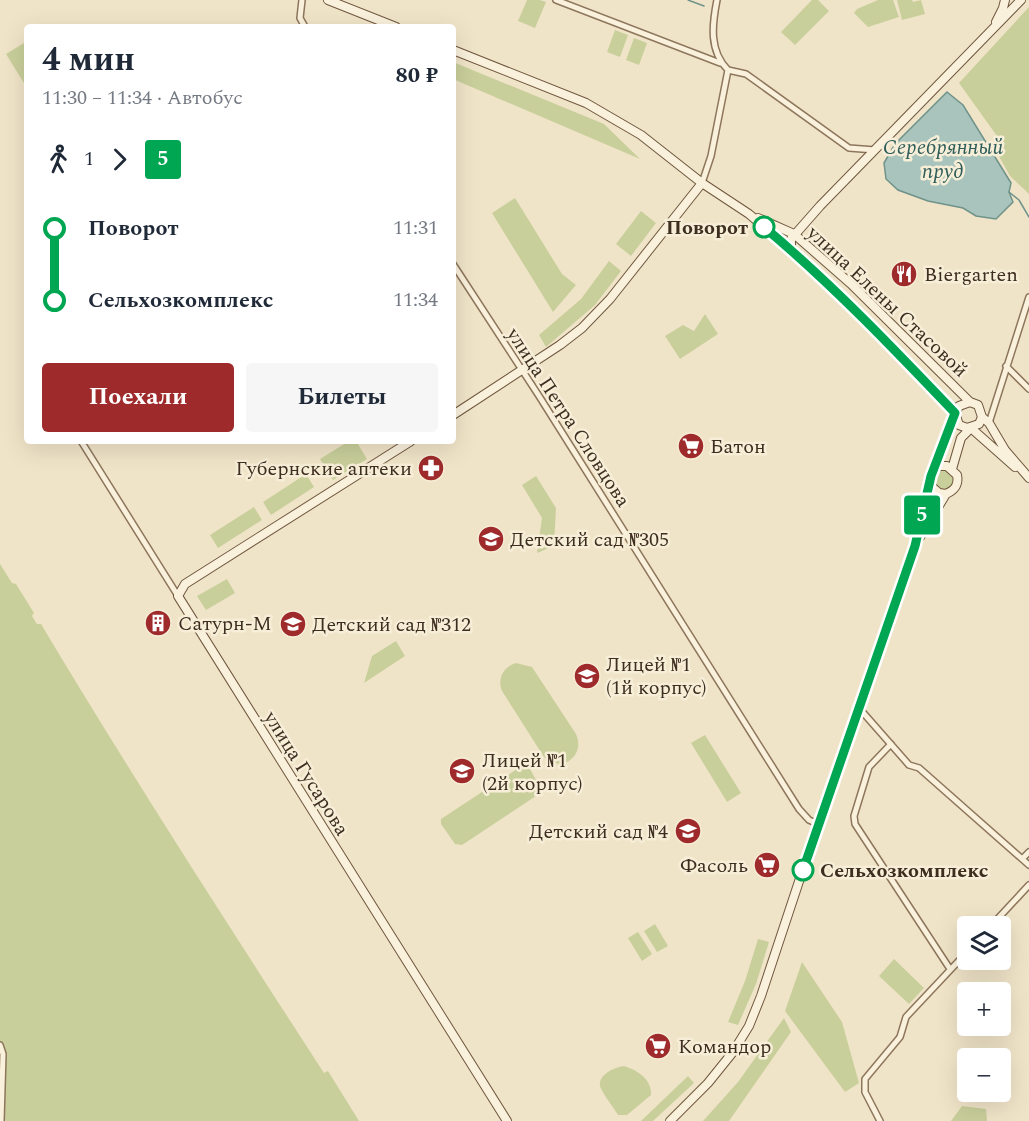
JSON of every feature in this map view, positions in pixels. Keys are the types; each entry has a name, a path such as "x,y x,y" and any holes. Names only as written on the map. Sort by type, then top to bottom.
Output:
{"street":[{"path":"302,0 300,18 303,24"},
{"path":"328,0 388,24"},
{"path":"556,0 720,63 728,70 746,74 849,148 875,150"},
{"path":"715,0 712,30 714,46 720,63"},
{"path":"994,26 1005,0"},
{"path":"791,250 791,239 794,234 1021,0"},
{"name":"улица Елены Стасовой","path":"456,51 586,103 641,135 702,183 749,214 791,250 901,355 955,413"},
{"path":"456,413 574,334 610,299 702,183 711,156 728,70"},
{"name":"улица Елены Стасовой","path":"749,214 794,234 859,292 970,402"},
{"name":"улица Петра Словцова","path":"456,269 799,809 809,820 818,824"},
{"path":"952,469 961,438 971,428 985,420 1029,297"},
{"path":"1006,366 1029,389"},
{"path":"670,1121 708,1083 733,1052 749,1026 915,546 931,476 955,413 962,403 970,402 978,405 1005,450 1029,479"},
{"path":"955,413 959,425 971,428 1029,479"},
{"name":"улица Гусарова","path":"83,444 507,1121"},
{"path":"178,596 184,584 406,444"},
{"path":"938,466 947,466 952,469 957,475 957,484 952,492 939,494 932,488 931,476 938,466"},
{"path":"915,546 946,494"},
{"path":"859,708 909,765 919,768 1029,865"},
{"path":"891,744 868,767 854,816 855,824 950,969"},
{"path":"1022,859 1029,852"},
{"path":"1000,916 1029,885"},
{"path":"880,1121 865,1092 865,1079 900,1037 906,1017 957,962"},
{"path":"0,1045 3,1054 1,1121"}],"green space":[{"path":"527,0 546,2 535,28 518,21"},
{"path":"812,0 818,0 829,11 795,45 781,32"},
{"path":"878,0 893,0 899,17 868,27 854,13 857,9"},
{"path":"897,0 912,0 913,2 921,0 925,14 902,20"},
{"path":"1029,7 1029,194 1010,176 995,149 1002,143 959,83"},
{"path":"615,30 628,35 620,57 607,52"},
{"path":"634,38 647,43 639,65 626,60"},
{"path":"24,43 24,83 6,54"},
{"path":"456,63 604,124 640,159 456,80"},
{"path":"515,198 562,274 576,285 553,312 492,213"},
{"path":"641,211 656,223 631,256 616,244"},
{"path":"609,261 621,271 595,305 546,347 539,335 581,299"},
{"path":"705,314 718,334 680,359 665,336 683,325 694,331"},
{"path":"344,444 358,444 367,459 333,480 320,459"},
{"path":"943,470 950,473 953,480 950,487 943,490 936,487 933,480 936,473"},
{"path":"306,474 314,487 271,515 263,502"},
{"path":"536,476 556,508 554,546 537,553 542,518 522,485"},
{"path":"254,507 262,520 218,548 210,535"},
{"path":"0,564 12,583 16,584 34,613 32,616 37,624 41,624 145,794 252,962 324,1073 328,1071 359,1121 0,1121"},
{"path":"227,579 235,593 206,610 197,596"},
{"path":"396,641 405,656 364,683 372,656"},
{"path":"516,663 532,667 576,734 578,749 570,760 558,764 544,757 502,691 500,682 502,674"},
{"path":"705,735 741,793 727,802 691,743"},
{"path":"520,767 530,769 541,789 539,794 462,845 455,844 441,824 441,819"},
{"path":"655,924 668,946 657,952 644,931"},
{"path":"638,932 652,954 642,961 628,938"},
{"path":"758,939 769,942 756,984 738,1025 728,1022 745,981"},
{"path":"894,959 924,988 909,1004 879,976"},
{"path":"802,962 842,1022 859,1083 845,1092 785,1011"},
{"path":"784,1018 791,1032 729,1121 703,1121 738,1082"},
{"path":"624,1066 643,1076 649,1084 651,1095 627,1115 618,1115 601,1089 600,1082 608,1072"},
{"path":"688,1076 694,1083 653,1121 641,1121"},
{"path":"962,1106 986,1109 987,1121 951,1121"}],"water":[{"name":"Серебрянный пруд","path":"947,92 963,105 1011,183 1009,192 1013,202 996,219 976,216 963,208 928,201 898,190 886,179 884,163 895,144"}],"waterway":[{"path":"688,0 704,6"},
{"path":"1009,192 1019,200 1029,217"}],"bus line":[{"name":"5","path":"764,227 901,355 955,413 931,476 915,546 803,870"}],"place":[{"name":"Поворот","path":"764,227"},
{"name":"Biergarten","path":"904,274"},
{"name":"Батон","path":"691,446"},
{"name":"Губернские аптеки","path":"431,468"},
{"name":"Детский сад №305","path":"491,539"},
{"name":"Сатурн-М","path":"158,623"},
{"name":"Детский сад №312","path":"293,624"},
{"name":"Лицей №1 (1й корпус)","path":"587,676"},
{"name":"Лицей №1 (2й корпус)","path":"462,771"},
{"name":"Детский сад №4","path":"688,831"},
{"name":"Фасоль","path":"767,865"},
{"name":"Сельхозкомплекс","path":"803,870"},
{"name":"Командор","path":"658,1046"}]}
